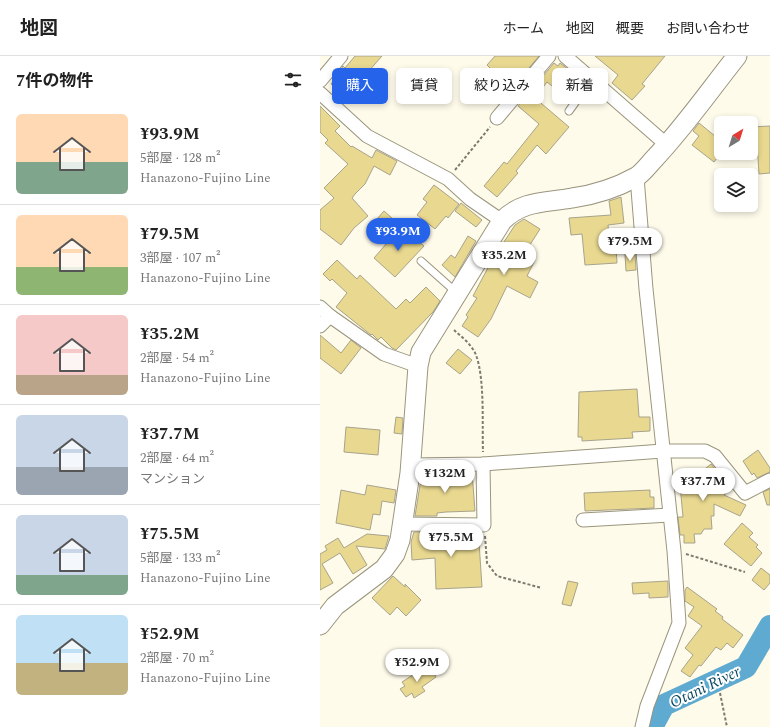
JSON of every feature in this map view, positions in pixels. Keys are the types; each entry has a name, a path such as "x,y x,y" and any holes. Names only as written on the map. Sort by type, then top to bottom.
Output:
{"main road":[{"path":"320,625 336,606 384,568 395,554 404,524 411,465 418,366 421,352 502,221 511,212 519,207 604,191 637,177 667,145 737,56"}],"street":[{"path":"320,81 341,56"},
{"path":"497,118 549,56"},
{"path":"565,56 579,68"},
{"path":"320,93 367,136 448,179 470,199 502,221"},
{"path":"608,93 667,145"},
{"path":"637,177 674,551 679,623 647,706 642,727"},
{"path":"320,307 330,316 384,354 418,366"},
{"path":"320,326 330,316"},
{"path":"411,465 483,464 663,451 705,451 715,456 745,493 770,480"},
{"path":"404,524 484,525 483,464"},
{"path":"583,520 670,515"}],"lane":[{"path":"569,111 574,104"},
{"path":"421,261 458,293"}],"path":[{"path":"448,179 497,118"},
{"path":"442,320 467,341 476,354 480,372 483,464"},
{"path":"484,525 487,563 497,576 542,588"},
{"path":"674,551 745,572"},
{"path":"720,693 727,727"}],"building":[{"path":"355,56 382,56 371,68 345,68"},
{"path":"495,56 539,56 529,68 490,68 487,65"},
{"path":"595,56 665,56 642,84 645,86 632,100 612,83 618,75"},
{"path":"554,63 558,66 560,63 566,68 552,68 552,86 547,82 544,86 544,75"},
{"path":"520,104 542,104 569,127 546,154 537,145 516,171 518,173 497,197 484,186 504,162 507,164 539,124 518,106"},
{"path":"320,106 340,126 335,131 351,147 352,146 372,158 376,150 397,161 390,175 374,166 365,184 352,198 368,216 354,228 341,245 320,229 320,210 334,198 324,188 348,164 325,143 328,140 320,132"},
{"path":"699,123 714,135 714,160 716,160 714,162 692,145 699,136 693,131"},
{"path":"770,126 770,173 759,174 758,127"},
{"path":"434,185 459,204 448,218 446,216 435,229 417,215 427,202 423,199"},
{"path":"621,197 624,223 608,225 610,247 616,247 617,263 585,265 582,234 571,235 569,218 611,215 609,201"},
{"path":"461,203 482,220 476,227 455,211"},
{"path":"384,211 393,219 386,227 377,219"},
{"path":"524,219 540,229 524,254 535,260 527,276 538,282 530,298 507,286 491,319 478,337 462,326 468,317 466,315 477,298 473,296 500,245 502,245 515,225"},
{"path":"397,228 412,241 414,238 424,246 395,277 374,258 387,243 385,241"},
{"path":"468,236 476,241 455,277 442,265 451,255 455,258"},
{"path":"635,253 636,270 626,271 625,254"},
{"path":"337,260 357,279 360,275 396,309 406,299 410,303 426,287 440,301 433,312 396,350 381,337 378,340 372,334 371,335 336,307 347,293 332,279 330,281 323,274"},
{"path":"320,335 341,353 351,340 361,348 341,374 320,358"},
{"path":"458,349 472,360 460,374 446,363"},
{"path":"637,389 639,417 650,417 650,431 632,432 633,438 582,441 582,437 578,437 579,392"},
{"path":"396,417 403,418 402,434 394,433"},
{"path":"346,427 380,430 378,455 344,452"},
{"path":"758,450 770,468 770,472 757,478 754,473 752,475 743,461"},
{"path":"711,464 731,489 724,495 746,505 740,516 714,504 714,516 711,516 712,529 704,529 701,534 694,534 695,543 684,543 684,535 680,535 678,517 683,517 679,474 700,473"},
{"path":"472,472 475,511 437,513 437,516 415,516 422,473"},
{"path":"367,485 396,490 394,503 382,501 380,515 373,514 370,530 336,523 341,490 365,495"},
{"path":"770,489 770,505 767,505 763,492"},
{"path":"650,490 650,497 654,497 654,508 585,511 584,493"},
{"path":"742,523 753,533 749,537 758,545 756,547 762,553 751,566 724,544"},
{"path":"414,532 437,532 437,534 477,533 482,587 436,589 435,558 412,560 411,542"},
{"path":"367,534 389,536 385,549 356,546 367,565 353,574 340,553 322,564 333,583 320,590 320,554 327,550 325,546 338,538 344,548"},
{"path":"761,568 770,575 770,583 764,590 752,580"},
{"path":"393,576 405,587 405,584 421,600 406,616 397,607 390,615 372,598"},
{"path":"568,581 578,583 571,606 562,604"},
{"path":"668,581 668,597 649,598 649,593 633,594 632,583"},
{"path":"687,587 717,609 715,611 723,617 722,619 743,635 733,648 727,643 721,650 716,647 690,677 681,671 693,655 685,648 702,626 688,616 694,607 685,601 685,590"},
{"path":"431,668 436,677 422,687 425,691 414,698 412,693 406,697 400,689 405,686 402,682 416,673 418,677"}],"waterway":[{"name":"Otani River","path":"652,727 664,705 746,667 770,626"}]}
